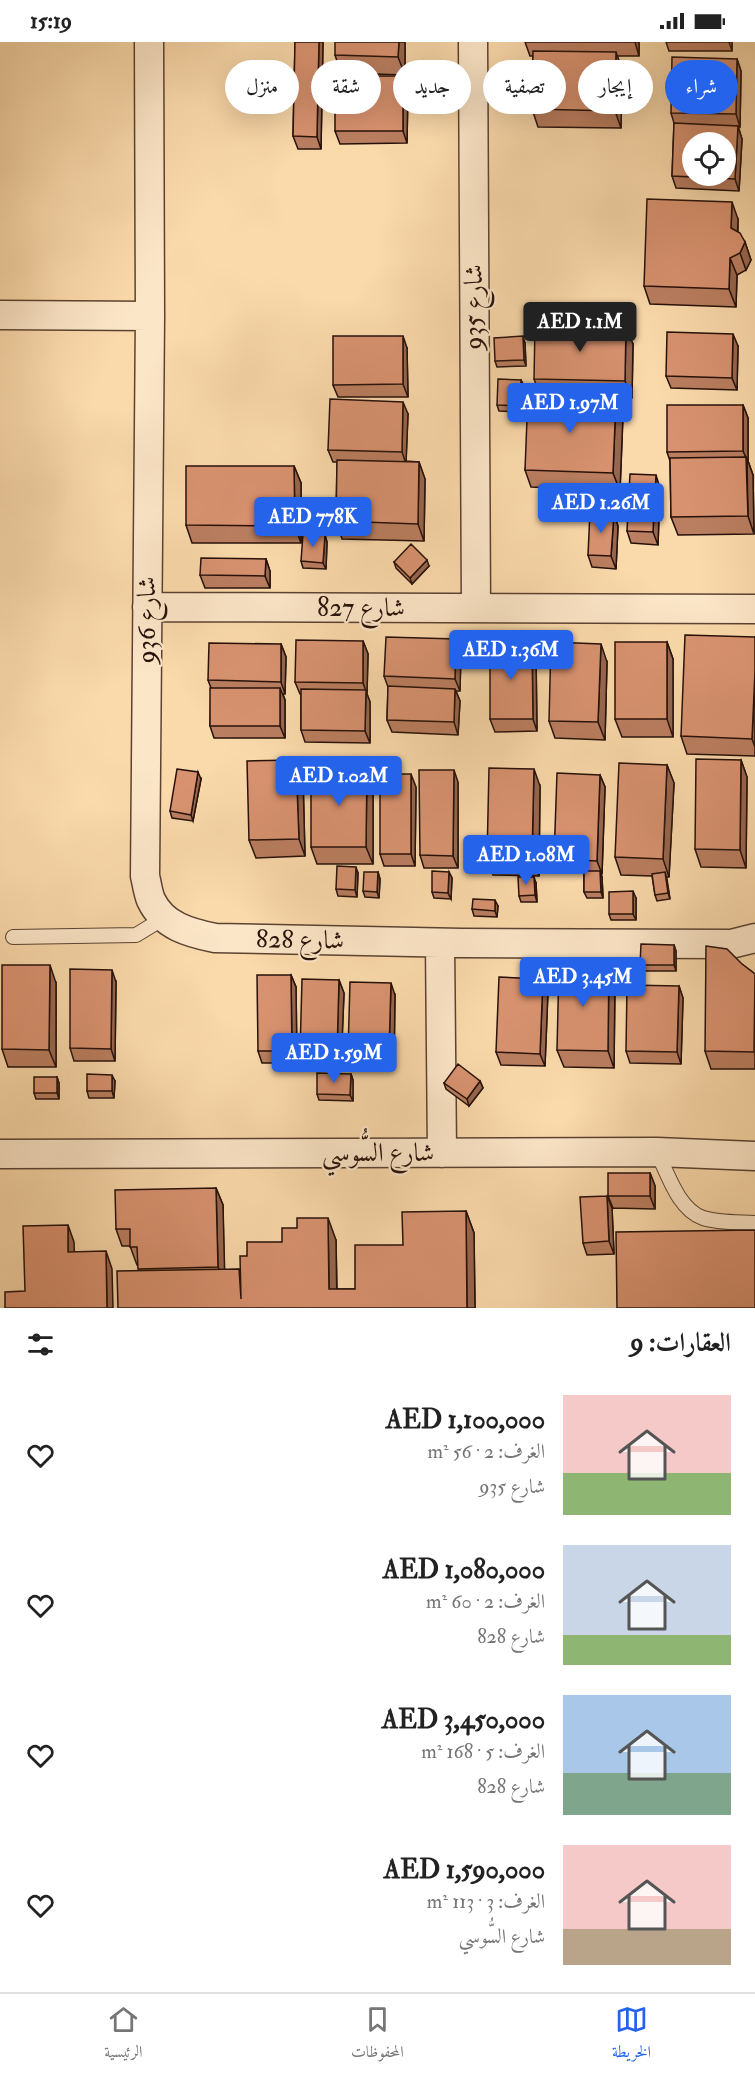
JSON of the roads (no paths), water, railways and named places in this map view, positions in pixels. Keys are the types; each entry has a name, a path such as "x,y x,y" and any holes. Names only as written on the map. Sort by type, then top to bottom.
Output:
{"street":[{"name":"شارع 936","path":"149,42 150,316 145,876 151,900 164,918"},
{"name":"شارع 935","path":"473,42 476,608"},
{"path":"0,315 150,316"},
{"name":"شارع 827","path":"147,607 755,609"},
{"name":"شارع 828","path":"164,918 188,932 215,938 440,943 730,944 755,938"},
{"path":"440,943 442,1153"},
{"name":"شارع السُّوسي","path":"0,1154 657,1152 755,1156"}],"lane":[{"path":"13,937 136,935 164,918"},
{"path":"657,1152 680,1198 689,1210 701,1217 716,1221 755,1223"}]}
